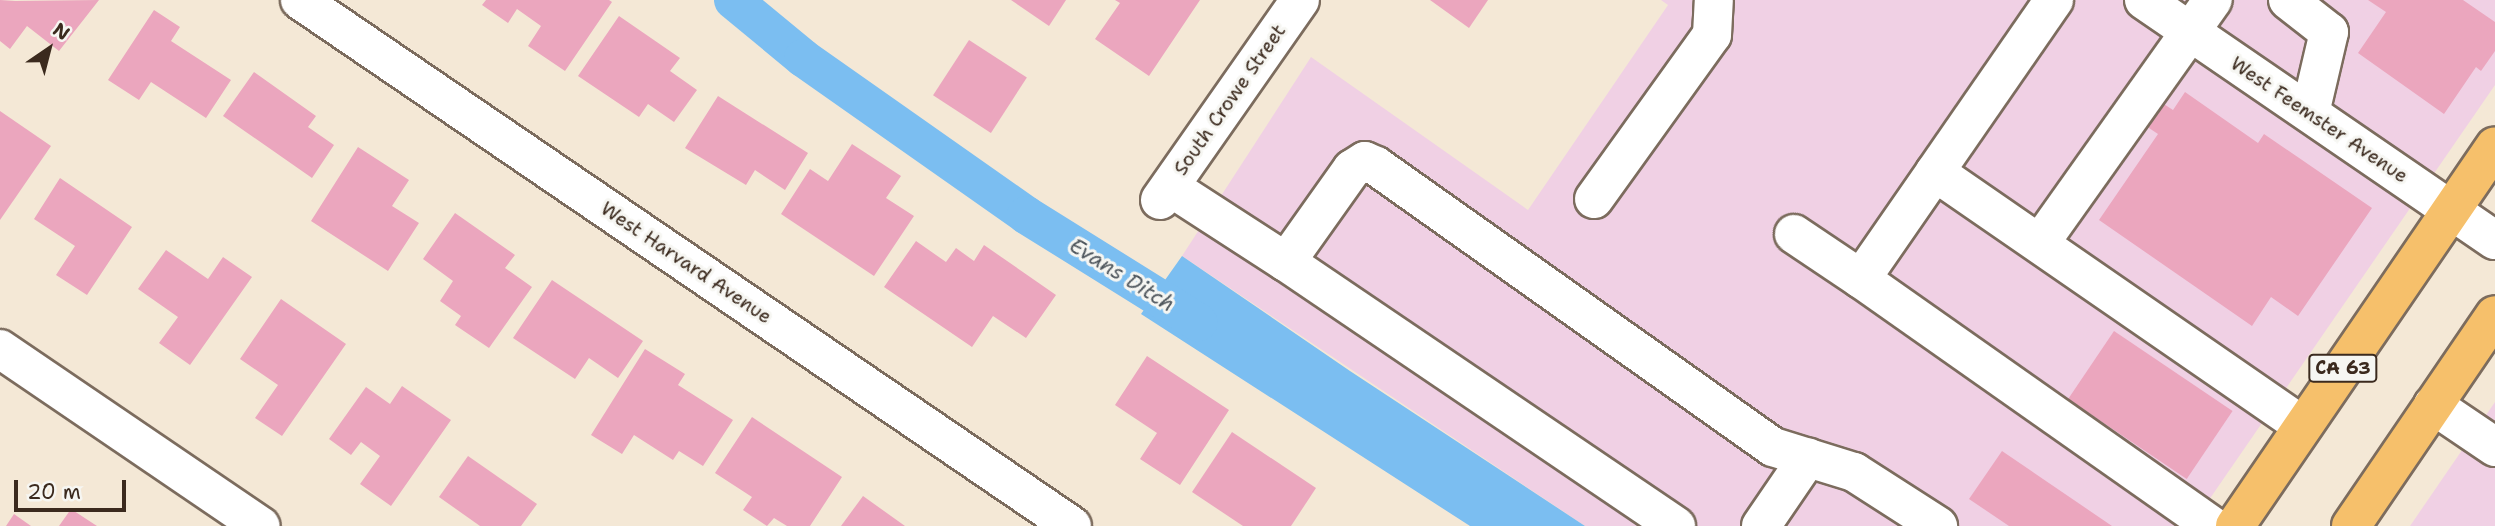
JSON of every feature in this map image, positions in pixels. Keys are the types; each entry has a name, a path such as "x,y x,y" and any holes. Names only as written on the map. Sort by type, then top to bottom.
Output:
{"main road":[{"name":"CA 63","path":"2235,526 2495,146"},
{"path":"2351,526 2495,315"}],"street":[{"name":"West Harvard Avenue","path":"300,0 1072,526"},
{"name":"South Crowe Street","path":"1286,262 1165,194 1300,0"},
{"path":"1594,199 1712,35 1714,0"},
{"path":"1861,279 2054,0"},
{"name":"West Feemster Avenue","path":"2144,0 2495,240"},
{"path":"2040,243 2213,0"},
{"path":"2288,0 2329,32 2310,113"},
{"path":"1676,526 1286,262 1352,169 1365,161 1371,163 1773,447 1854,472 1938,526"},
{"path":"1935,172 2303,426"},
{"path":"1794,234 2213,526"},
{"path":"0,349 260,526"},
{"path":"2433,405 2495,447"},
{"path":"1761,526 1808,457"}],"shaded area":[{"path":"1661,0 2495,0 2495,85 2191,526 1585,526 1182,256 1311,57 1528,210 1668,5"},
{"path":"2495,402 2495,526 2410,526"}],"water":[{"path":"1182,256 1585,526 1470,526 1141,314"}],"building":[{"path":"0,0 99,0 59,51 27,26 10,49 0,41"},
{"path":"486,0 612,2 565,71 528,46 541,26 517,9 508,23 482,5"},
{"path":"1011,0 1066,0 1049,26"},
{"path":"1115,0 1200,0 1149,76 1095,39 1120,3"},
{"path":"1430,0 1488,0 1469,28"},
{"path":"2368,0 2463,0 2495,22 2495,51 2481,71 2476,67 2444,114 2358,53 2386,12"},
{"path":"154,10 180,27 171,41 231,80 206,118 151,82 139,100 108,80"},
{"path":"619,16 680,58 670,71 697,90 674,122 648,104 639,117 578,76"},
{"path":"969,40 1027,78 991,133 933,95"},
{"path":"254,72 316,116 308,127 334,145 312,178 223,116"},
{"path":"2185,92 2258,143 2264,134 2372,208 2298,316 2271,297 2252,326 2099,220 2158,134 2140,122 2156,99 2173,110"},
{"path":"718,96 808,153 785,190 755,170 746,185 685,148"},
{"path":"0,111 51,146 0,220"},
{"path":"852,144 901,176 886,198 914,216 874,276 781,214 810,169 828,181"},
{"path":"358,147 409,180 392,206 419,223 388,271 311,221"},
{"path":"60,178 132,227 87,295 56,275 75,246 34,219"},
{"path":"455,213 515,255 505,268 532,287 489,348 455,325 461,316 440,301 453,281 423,259"},
{"path":"916,241 946,262 956,248 974,261 984,245 1056,295 1026,338 993,316 972,347 884,287"},
{"path":"166,250 208,279 223,257 252,277 190,365 159,343 178,317 138,289"},
{"path":"552,280 643,341 618,378 589,358 575,379 513,338"},
{"path":"281,299 346,344 282,436 255,418 278,385 240,359"},
{"path":"2114,331 2233,411 2187,479 2068,399"},
{"path":"645,349 685,374 678,385 733,420 703,466 679,451 673,460 634,435 622,454 591,435"},
{"path":"1147,356 1229,410 1180,485 1140,459 1157,433 1115,405"},
{"path":"402,386 451,420 391,506 360,484 380,456 361,442 351,455 329,439 366,387 390,404"},
{"path":"752,417 842,477 810,526 787,526 774,518 767,526 743,510 752,497 715,473"},
{"path":"1232,432 1316,488 1291,526 1243,526 1192,492"},
{"path":"2002,451 2112,526 2009,526 1969,499"},
{"path":"468,456 537,504 521,526 480,526 439,497"},
{"path":"863,496 905,526 841,526"},
{"path":"71,509 97,526 59,526"},
{"path":"14,514 31,526 6,526"}],"waterway":[{"name":"Evans Ditch","path":"733,0 803,58 1026,215 1198,322"}]}
